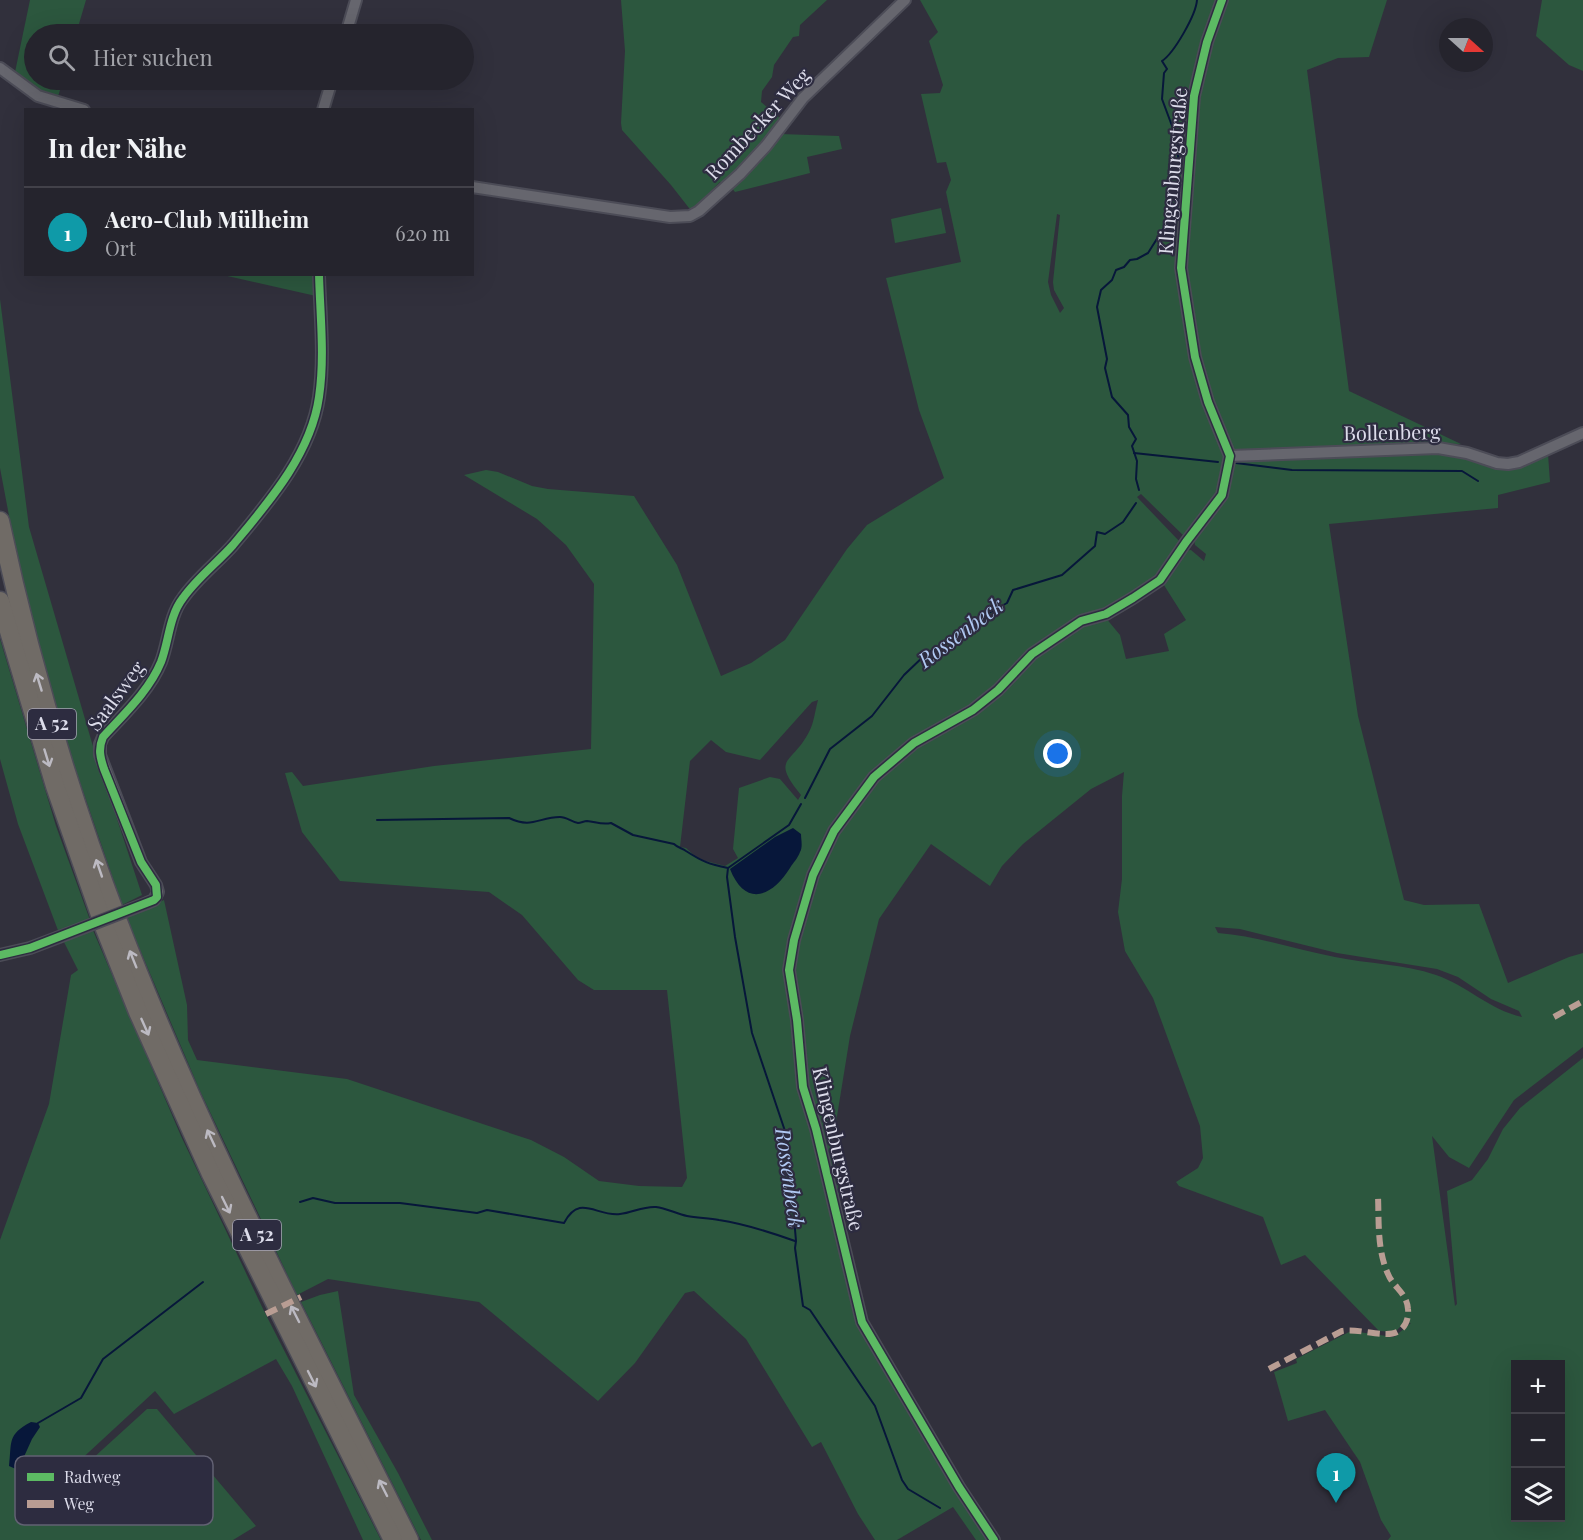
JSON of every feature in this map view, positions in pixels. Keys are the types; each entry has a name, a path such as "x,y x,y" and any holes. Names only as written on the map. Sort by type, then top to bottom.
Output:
{"highway":[{"name":"A 52","path":"0,521 35,669 69,782 118,923 152,1006 225,1169 410,1540"},
{"name":"A 52","path":"0,601 55,786 105,929 138,1012 216,1184 393,1540"}],"street":[{"path":"348,24 356,0"},
{"name":"Rombecker Weg","path":"474,187 670,217 690,216 699,211 740,174 766,146 808,93 905,0"},
{"name":"Klingenburgstraße","path":"994,1540 959,1487 862,1322 816,1129 803,1087 797,1020 789,969 794,940 813,875 834,831 874,777 914,743 973,710 998,690 1032,654 1081,621 1106,614 1160,580 1222,495 1230,456 1208,402 1195,357 1181,268 1194,96 1207,42 1222,0"},
{"path":"0,69 24,86"},
{"path":"30,90 38,96 77,108"},
{"path":"324,108 329,90"},
{"name":"Saalsweg","path":"0,955 30,948 147,903 154,900 158,892 141,862 102,762 100,744 103,737 152,680 160,664 174,613 182,599 256,517 303,446 319,398 321,357 319,276"},
{"name":"Bollenberg","path":"1230,456 1438,448 1508,464 1519,462 1583,433"}],"green space":[{"path":"30,0 86,0 79,24 25,24"},
{"path":"621,0 827,0 800,25 799,36 793,37 774,65 772,77 762,91 761,102 782,120 726,183 720,182 707,195 706,201 695,209 689,208 622,130 625,51"},
{"path":"920,0 1387,0 1369,57 1338,58 1307,70 1349,391 1461,444 1416,443 1224,452 1221,489 1186,538 1141,494 1137,497 1180,542 1157,577 1132,597 1103,611 1081,617 1029,652 997,688 1002,692 1034,657 1083,623 1105,617 1120,635 1126,659 1169,651 1164,634 1186,620 1162,582 1183,551 1191,550 1204,561 1206,554 1195,545 1194,539 1228,492 1231,467 1237,461 1417,452 1452,454 1489,466 1513,469 1548,454 1550,482 1498,495 1498,508 1329,524 1358,716 1404,900 1424,905 1479,904 1508,983 1583,953 1583,1047 1514,1100 1469,1168 1449,1157 1432,1136 1455,1306 1457,1304 1447,1191 1472,1180 1488,1159 1503,1129 1520,1108 1583,1058 1583,1540 1388,1540 1391,1536 1381,1520 1360,1462 1325,1410 1288,1421 1274,1372 1297,1363 1296,1359 1351,1331 1394,1337 1411,1323 1403,1324 1395,1332 1379,1331 1305,1255 1281,1265 1263,1217 1179,1186 1176,1182 1198,1168 1203,1158 1200,1126 1153,998 1125,951 1118,912 1122,879 1124,772 1091,789 1023,844 1002,866 990,886 931,844 879,919 850,1036 833,1141 840,1203 836,1202 819,1128 806,1086 800,1017 793,1020 799,1088 813,1129 858,1323 955,1487 990,1540 976,1540 953,1507 897,1540 875,1540 858,1514 821,1442 812,1447 746,1339 694,1291 685,1293 635,1363 598,1401 479,1302 328,1279 297,1295 200,1091 126,917 164,900 187,1005 188,1040 197,1060 347,1079 531,1140 564,1157 599,1181 639,1186 682,1187 687,1178 667,990 594,990 578,980 522,915 489,892 340,881 302,832 285,773 292,772 303,786 434,766 591,749 594,584 566,545 537,519 464,475 486,470 498,472 532,486 548,489 634,496 677,565 721,676 751,663 785,640 847,549 867,525 944,478 919,410 886,278 961,262 946,192 951,180 946,162 937,163 921,94 940,93 943,85 929,41 938,32","holes":["1191,203 1186,258 1179,259 1182,207","1057,214 1060,215 1053,282 1054,290 1064,308 1060,313 1051,295 1048,282","818,700 811,728 785,767 792,783 801,795 798,800 780,779 770,777 739,788 733,849 738,858 725,866 698,859 686,848 680,847 690,761 711,740 726,752 760,760 812,702","1215,927 1240,929 1337,953 1437,969 1458,977 1491,999 1519,1011 1522,1017 1499,1009 1447,979 1424,971 1335,957 1262,940 1218,933"]},
{"path":"1542,0 1583,0 1583,71 1569,65 1536,36"},
{"path":"24,29 24,84 14,77"},
{"path":"34,90 60,90 57,100"},
{"path":"780,134 839,136 842,149 807,157 810,173 735,192 731,187"},
{"path":"941,208 946,233 895,243 891,219"},
{"path":"227,276 315,276 316,296"},
{"path":"0,299 29,527 92,743 142,895 122,905 59,721 17,558 0,468"},
{"path":"0,639 56,826 90,920 59,933 18,824 0,759"},
{"path":"92,928 181,1136 264,1311 381,1540 363,1540 292,1386 276,1359 174,1414 155,1391 85,1456 15,1456 15,1525 213,1525 213,1475 256,1526 233,1540 0,1540 0,1240 49,1104 71,975 78,970 63,940"},
{"path":"338,1291 354,1395 432,1540 421,1540 301,1302"},
{"path":"147,1409 157,1409 197,1456 95,1456"}],"water":[{"path":"793,828 801,834 801,848 783,878 767,892 758,894 743,889 730,869 775,837"},
{"path":"31,1422 38,1423 40,1427 24,1456 15,1456 15,1469 9,1466 11,1445 14,1435"}],"waterway":[{"name":"Rossenbeck","path":"1139,490 1136,479 1137,461 1132,446 1136,439 1129,427 1128,415 1112,397 1105,368 1107,359 1097,307 1101,290 1112,280 1116,270 1124,267 1130,260 1148,253 1179,204 1183,168 1178,157 1178,142 1162,99 1164,73 1167,69 1162,61 1184,33 1197,0"},
{"path":"1134,453 1218,462"},
{"path":"1236,463 1292,470 1462,471 1478,481"},
{"name":"Rossenbeck","path":"805,798 830,749 872,716 904,675 926,654 985,619 989,613 1007,603 1013,590 1062,575 1095,546 1097,532 1105,534 1123,522 1136,503"},
{"name":"Rossenbeck","path":"801,804 789,825 728,868 727,877 752,1033 787,1137 795,1248 803,1306 810,1310 875,1406 902,1480 908,1489 940,1508"},
{"path":"377,820 509,818 530,823 560,817 578,823 587,821 611,823 633,835 674,844 702,860 728,868"},
{"path":"300,1202 313,1198 335,1203 400,1203 477,1213 487,1210 564,1223 576,1209 589,1208 620,1214 656,1207 687,1216 748,1226 795,1241"},
{"path":"38,1423 81,1398 103,1359 203,1282"}],"marked path":[{"path":"1554,1017 1583,1001"},
{"path":"1269,1369 1342,1331 1392,1334 1405,1325 1408,1315 1407,1303 1403,1294 1390,1279 1384,1265 1379,1235 1378,1196"},
{"path":"266,1314 301,1297"}],"cycle path":[{"path":"994,1540 959,1487 862,1322 816,1129 803,1087 797,1020 789,970 794,940 813,875 834,831 874,777 914,743 973,710 998,690 1032,654 1081,621 1106,614 1160,580 1222,495 1230,456 1208,402 1195,357 1181,268 1194,96 1207,42 1222,0"},
{"path":"0,955 30,948 157,897 156,885 141,862 101,761 101,741 143,692 156,673 178,605 194,584 233,545 260,512 298,458 314,418 321,382 319,276"}],"place":[{"name":"Aero-Club Mülheim","path":"1336,1503"}]}
